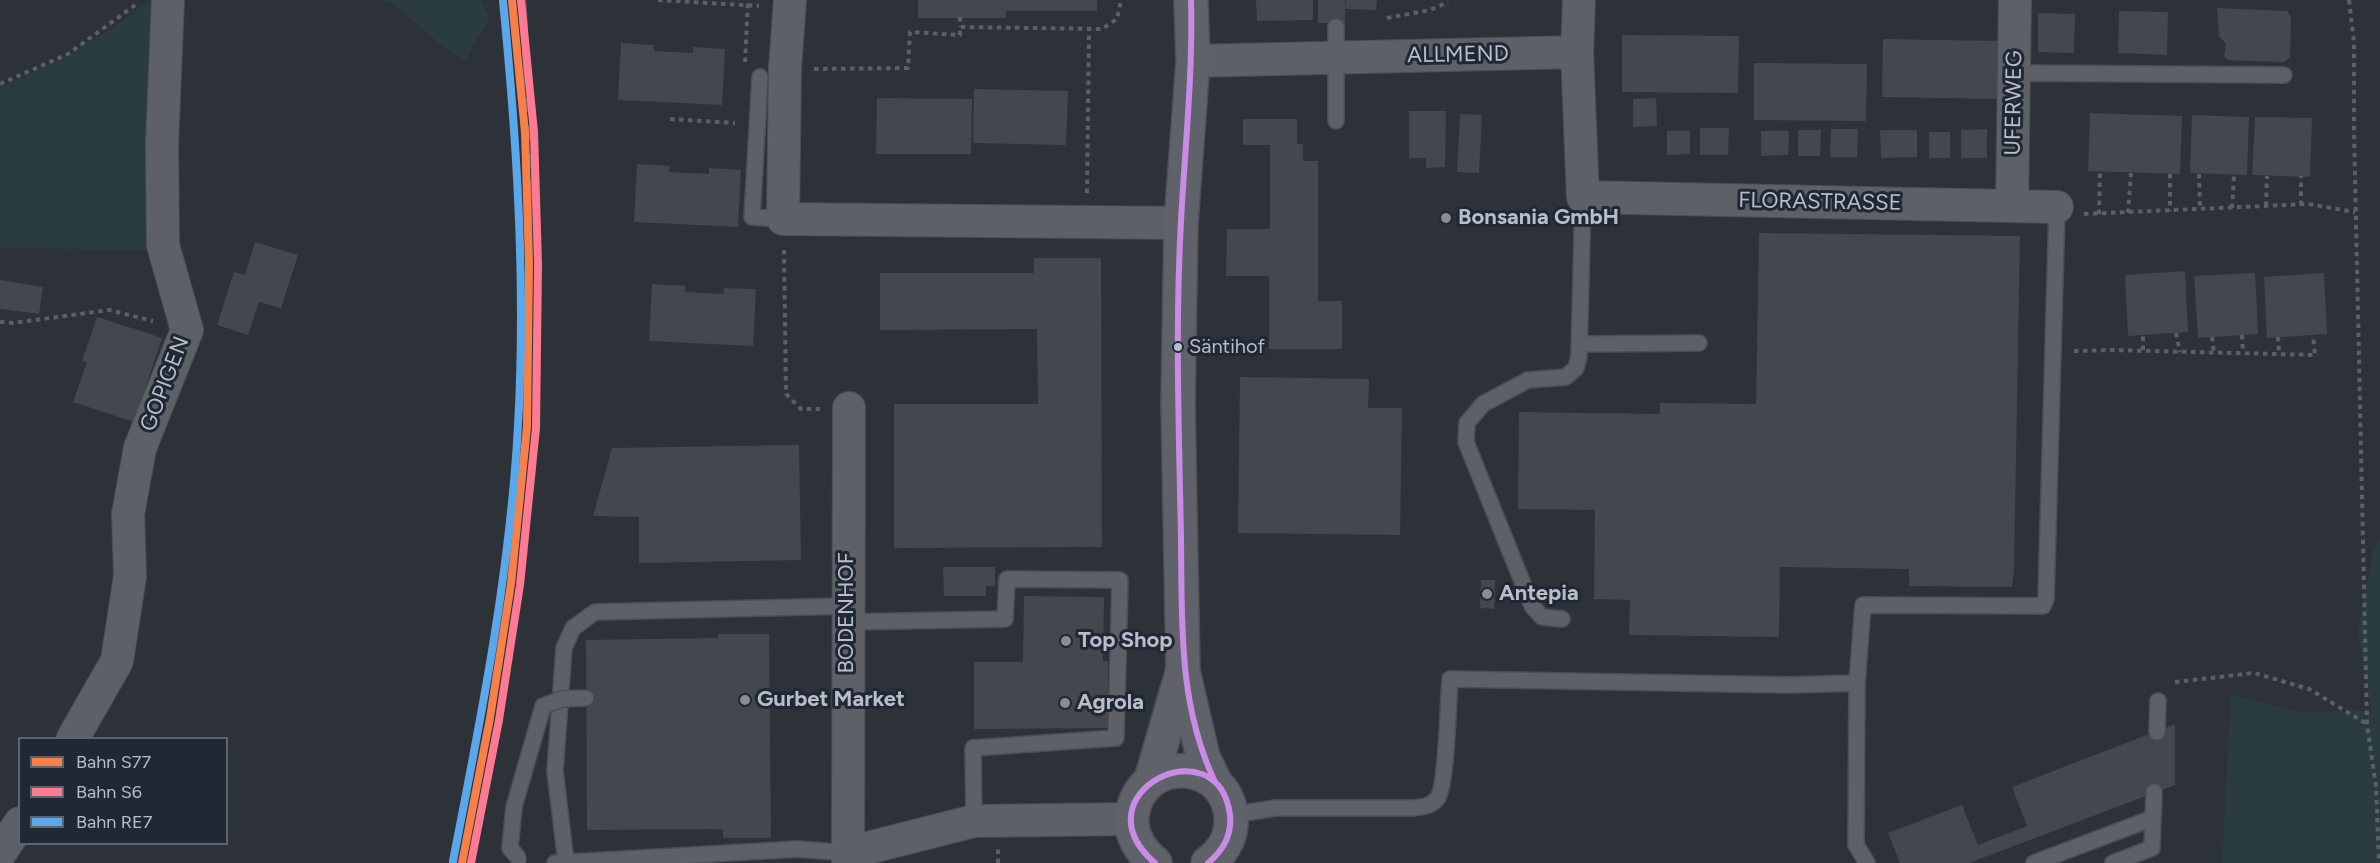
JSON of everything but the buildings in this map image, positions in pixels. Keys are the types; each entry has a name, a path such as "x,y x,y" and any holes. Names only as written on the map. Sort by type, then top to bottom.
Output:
{"main road":[{"path":"1191,0 1193,61 1181,223 1178,404 1183,671 1203,757 1215,782 1228,800 1232,815 1230,832 1212,861"},
{"path":"1152,780 1183,671"},
{"path":"1152,861 1137,842 1132,819 1134,804 1141,791 1152,780 1164,773 1179,770 1194,771 1215,782"}],"street":[{"name":"GOPIGEN","path":"74,737 117,662 130,576 128,514 140,448 187,330 163,245 162,144 168,0"},
{"path":"1579,0 1577,52 1583,197"},
{"name":"UFERWEG","path":"2012,206 2015,0"},
{"path":"789,4 785,68 783,219 1181,223"},
{"name":"ALLMEND","path":"1193,61 1336,42 1577,52"},
{"name":"FLORASTRASSE","path":"1583,197 2012,206 2056,211"},
{"name":"BODENHOF","path":"848,858 849,408"},
{"path":"848,858 974,822 1132,819"},
{"path":"0,853 18,826"}],"lane":[{"path":"1336,42 1336,121"},
{"path":"2015,73 2284,75"},
{"path":"760,77 752,217 783,219"},
{"path":"1562,619 1542,617 1532,606 1466,442 1467,423 1483,404 1528,380 1566,377 1576,368 1579,344 1583,197"},
{"path":"1867,863 1856,845 1857,683 1863,606 2043,606 2046,599 2056,211"},
{"path":"1579,344 1699,343"},
{"path":"848,858 798,849 561,862 555,771 564,648 573,628 595,612 847,614 1005,619 1007,579 1119,580 1116,738 973,748 974,822"},
{"path":"1232,815 1276,808 1427,807 1442,792 1450,679 1790,685 1857,683"},
{"path":"525,861 510,848 514,807 543,706 562,699 586,698"},
{"path":"2157,732 2158,701"},
{"path":"2113,863 2152,848 2154,792"},
{"path":"2034,863 2153,818"}],"path":[{"path":"0,84 68,54 141,0"},
{"path":"658,0 789,4"},
{"path":"960,27 1089,29 1110,26 1117,19 1121,0"},
{"path":"2349,0 2355,42 2355,212 2359,269 2367,724 2376,787 2379,863"},
{"path":"1387,18 1430,10 1448,2"},
{"path":"745,71 748,3"},
{"path":"824,69 908,68 910,32 960,34 960,17"},
{"path":"1086,222 1089,29"},
{"path":"670,119 741,123"},
{"path":"2099,213 2100,172"},
{"path":"2128,213 2131,173"},
{"path":"2170,174 2170,211"},
{"path":"2199,174 2200,209"},
{"path":"2232,208 2234,175"},
{"path":"2266,176 2266,206"},
{"path":"2301,176 2301,205"},
{"path":"2056,211 2128,213 2301,205 2355,212"},
{"path":"783,219 786,394 801,409 849,408"},
{"path":"0,322 13,323 109,310 187,330"},
{"path":"2176,333 2180,352"},
{"path":"2143,335 2143,350"},
{"path":"2242,335 2243,353"},
{"path":"2052,352 2143,350 2315,355 2313,335"},
{"path":"2212,337 2214,352"},
{"path":"2278,337 2279,354"},
{"path":"2175,682 2254,673 2309,689 2367,724"}],"shaded area":[{"path":"149,0 161,0 157,250 0,248 0,88 96,39"},
{"path":"376,0 481,0 490,18 465,60 439,43 392,3"},
{"path":"2380,539 2380,863 2222,863 2231,695 2299,712 2371,710 2358,632 2374,550"}],"railway":[{"path":"523,0 528,97 529,264"}],"rail line":[{"name":"S77","path":"462,863 490,718 511,584 527,427 529,264 525,132 512,0"},
{"name":"S6","path":"471,863 499,720 520,585 536,428 538,264 534,132 521,0"},
{"name":"RE7","path":"453,861 493,645 508,536 518,426 521,320 519,214 503,1"}],"transit line":[{"path":"1191,0 1190,83 1178,300 1182,632 1188,693 1194,723 1215,782"},
{"path":"1155,863 1135,837 1131,813 1140,793 1158,779 1180,772 1202,774 1220,788 1230,815 1230,829 1226,842 1208,863"}],"place":[{"name":"Bonsania GmbH","path":"1446,218"},
{"name":"Säntihof","path":"1178,347"},
{"name":"Antepia","path":"1487,594"},
{"name":"Top Shop","path":"1066,641"},
{"name":"Gurbet Market","path":"745,700"},
{"name":"Agrola","path":"1065,703"}]}
